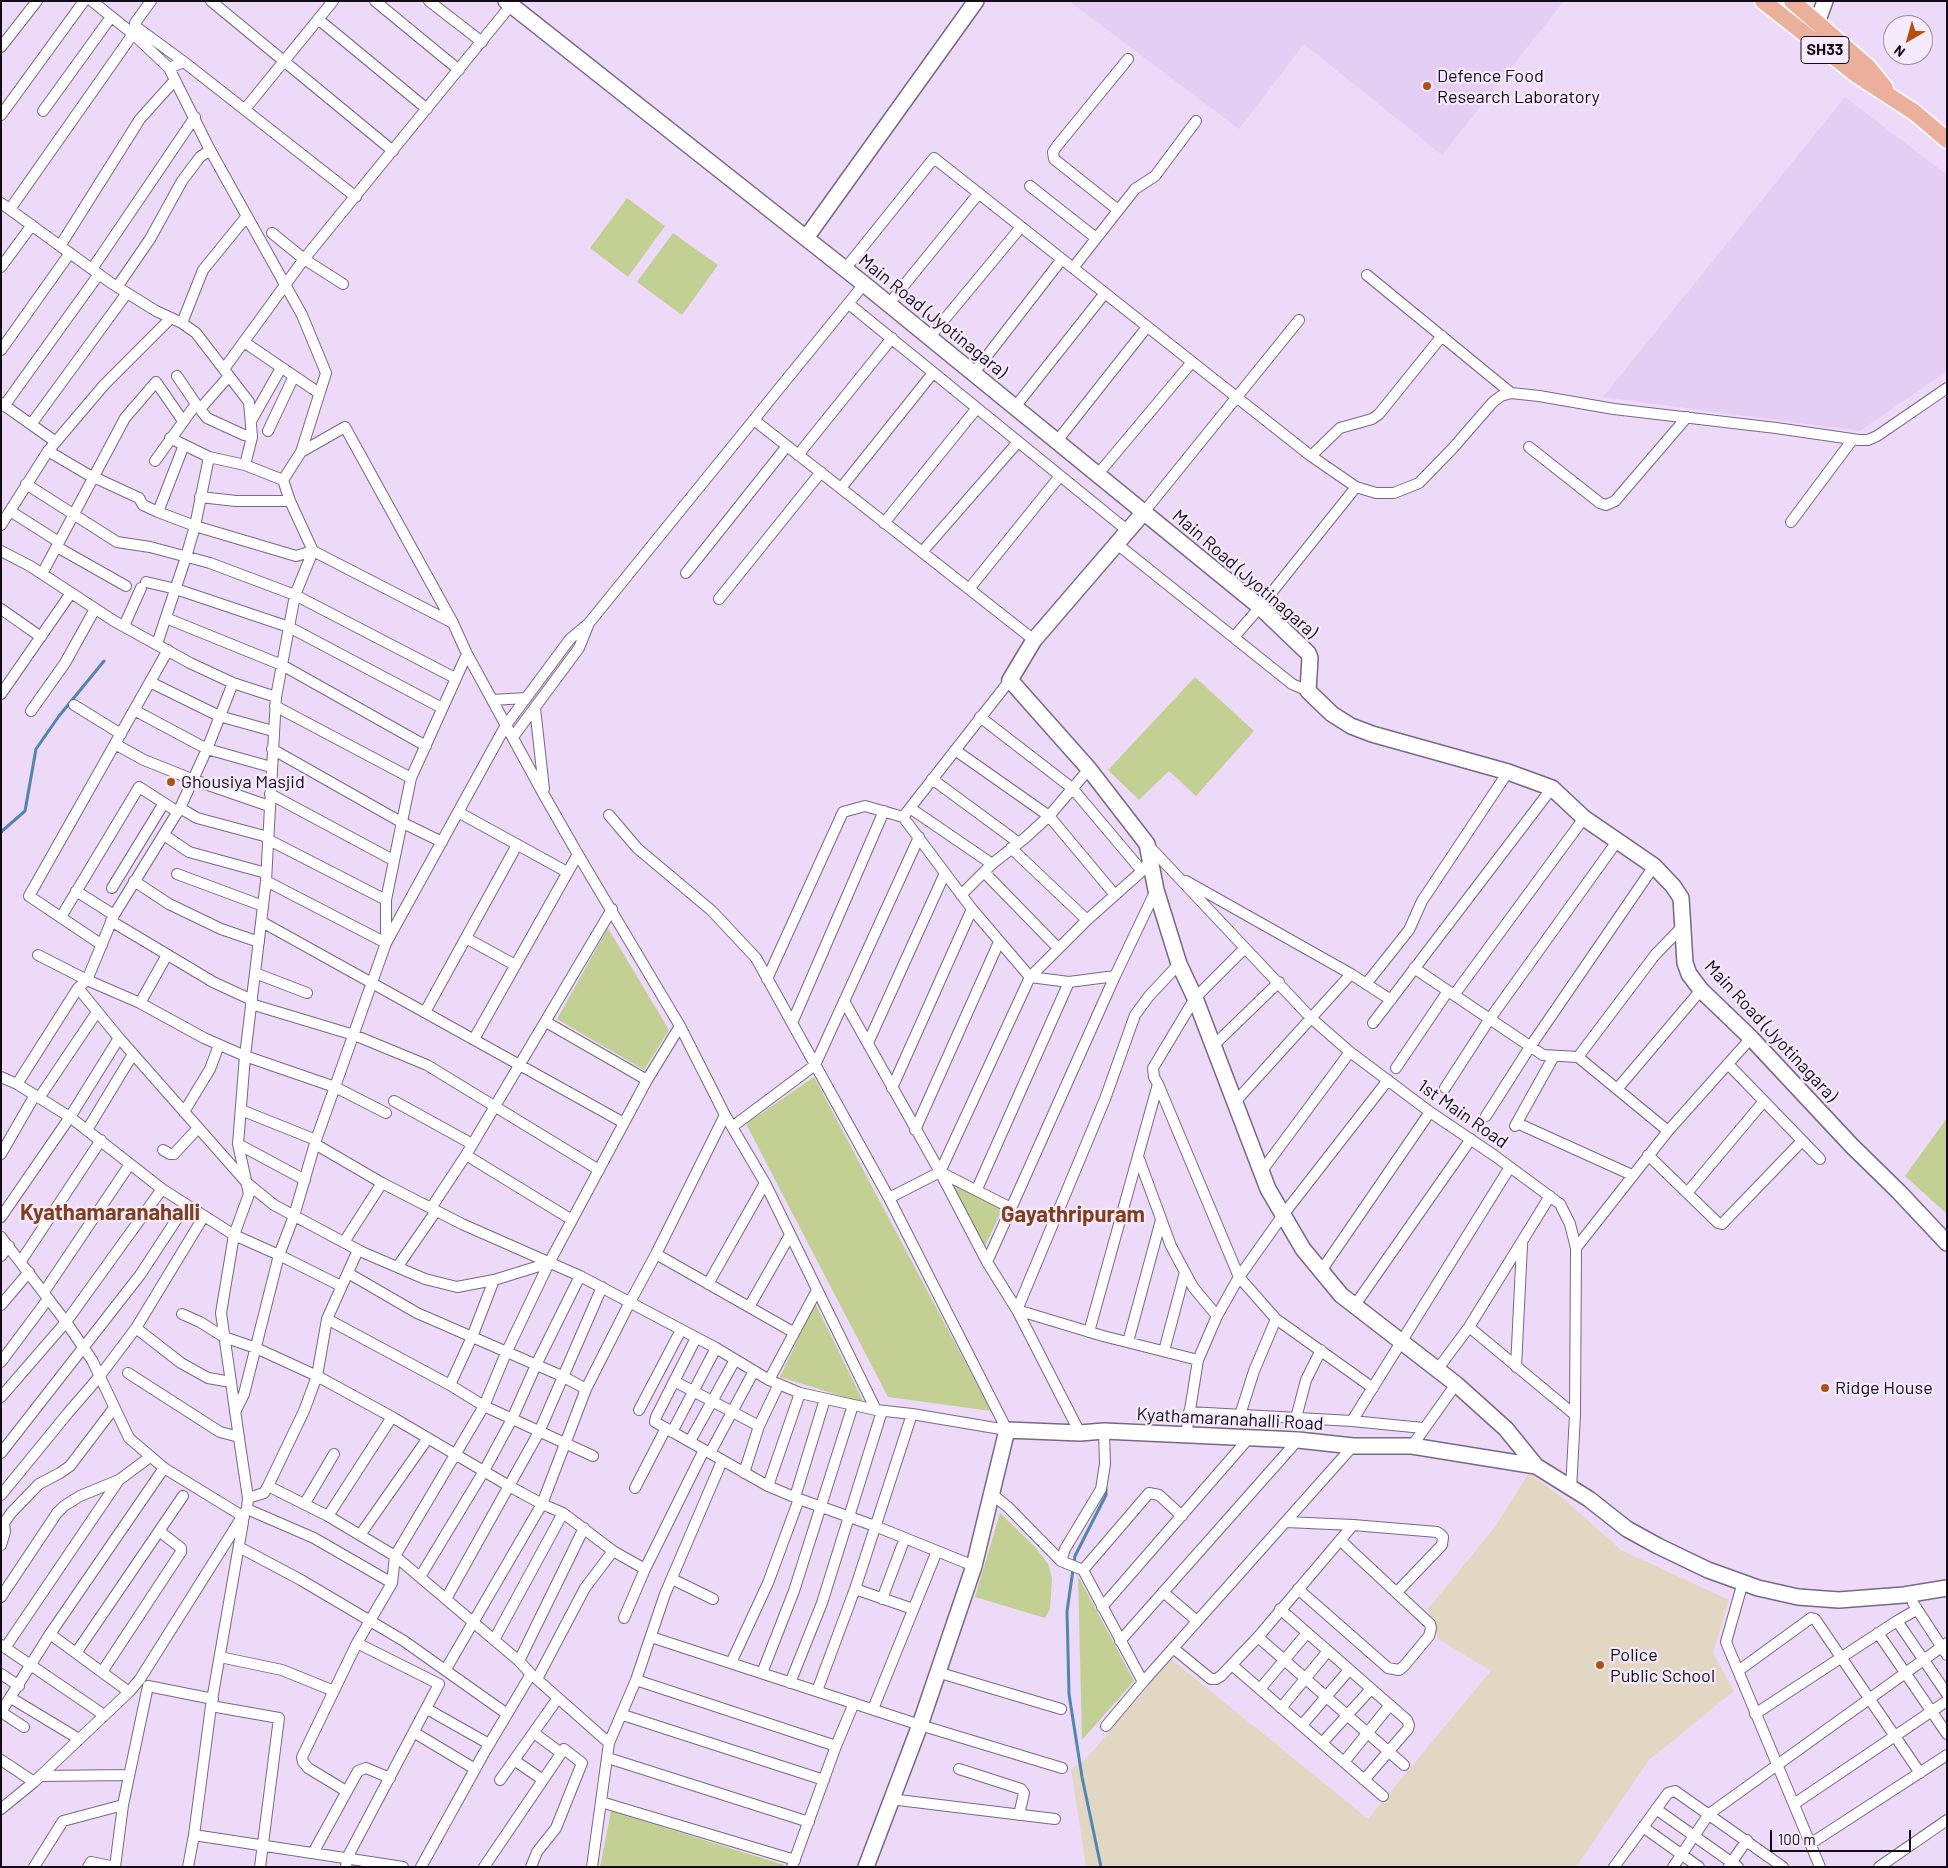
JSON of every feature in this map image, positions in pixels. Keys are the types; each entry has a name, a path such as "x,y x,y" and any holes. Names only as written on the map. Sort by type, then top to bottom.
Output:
{"main road":[{"name":"SH33","path":"1763,1 1857,75 1914,112 1947,140"},
{"path":"1797,3 1876,76 1890,96"}],"street":[{"path":"1,47 37,1"},
{"path":"1,115 84,1"},
{"path":"92,1 133,34 169,68 210,150 302,315 326,373 300,452 284,480 290,501 313,551 453,623"},
{"path":"152,1 135,23 135,26 245,109 356,197"},
{"path":"211,1 285,60 393,152"},
{"path":"245,109 333,1"},
{"path":"375,1 458,70"},
{"path":"429,1 482,42"},
{"path":"806,238 976,1"},
{"path":"1817,23 1824,1"},
{"path":"155,461 183,421 198,407 227,373 244,342 304,259 482,42 508,3"},
{"name":"Main Road (Jyotinagara)","path":"508,3 864,284 1260,608 1308,653 1310,658 1308,690 1332,714 1351,726 1508,772 1552,788 1584,818 1654,866 1673,886 1680,898 1681,928 1687,969 1701,990 1751,1038 1852,1146 1947,1243"},
{"path":"1785,19 1797,3"},
{"path":"44,111 111,17"},
{"path":"318,19 427,109"},
{"path":"133,34 4,207 117,287 156,311 182,322 196,333 249,402 252,437 245,465"},
{"path":"1118,210 1054,159 1054,152 1056,146 1128,59"},
{"path":"169,68 184,62"},
{"path":"60,246 140,119 175,80"},
{"path":"56,442 3,404 96,272 195,117"},
{"path":"1073,268 1136,189 1155,176 1196,121"},
{"path":"117,287 150,239 182,181 200,157 210,150"},
{"path":"844,269 934,158 1311,456 1356,488 1376,493 1394,493 1419,483 1494,402 1502,396 1511,393 1614,409 1868,440 1877,436 1947,388"},
{"path":"1030,186 1096,238"},
{"path":"888,305 979,193"},
{"path":"182,322 204,270 247,216"},
{"path":"1,267 32,225"},
{"path":"930,338 1021,227"},
{"path":"272,233 304,259 343,284"},
{"path":"1,350 70,253"},
{"path":"973,374 1062,259"},
{"path":"1367,275 1511,393"},
{"path":"235,1412 244,1394 279,1255 294,1216 316,1142 386,943 458,812 506,726 570,639 589,624 864,284"},
{"path":"32,423 127,293"},
{"path":"1015,407 1105,293"},
{"path":"849,304 1128,531"},
{"path":"1,524 48,450 104,385 171,318"},
{"path":"906,812 1010,680 1034,640 1144,512 1299,320"},
{"path":"1057,441 1147,326"},
{"path":"1311,456 1340,428 1372,419 1379,414 1442,336"},
{"path":"798,455 892,338"},
{"path":"244,342 319,393"},
{"path":"1098,474 1192,362"},
{"path":"251,420 281,368"},
{"path":"841,488 934,372"},
{"path":"177,376 207,418 252,437"},
{"path":"268,431 294,376"},
{"path":"42,574 125,418 156,382 183,421"},
{"path":"884,522 976,408"},
{"path":"1529,446 1600,503 1606,505 1615,500 1687,417"},
{"path":"754,420 1034,640"},
{"path":"300,452 345,427 453,623 467,654 544,795 680,1026 726,1116 765,1183 879,1411 849,1518 822,1602 790,1683"},
{"path":"170,438 209,457 245,465 284,480"},
{"path":"1791,522 1853,439"},
{"path":"922,552 1018,442"},
{"path":"158,512 184,445"},
{"path":"686,573 787,446"},
{"path":"48,450 94,477 139,498 143,505 158,512 195,526 296,556 313,551"},
{"path":"157,644 195,526 209,457"},
{"path":"719,599 821,472"},
{"path":"969,589 1060,476"},
{"path":"26,484 117,542 150,547 210,563 295,595 455,678"},
{"path":"1234,637 1260,608 1356,488"},
{"path":"200,497 236,501 290,501"},
{"path":"10,511 58,544 126,586"},
{"path":"1117,544 1292,684 1308,690"},
{"path":"1,551 42,574 124,626 190,663 275,702 412,778"},
{"path":"188,1867 212,1702 246,1508 239,1437 221,1313 234,1235 249,1194 238,1144 245,1056 266,877 275,702 295,595 313,551"},
{"path":"124,626 143,585 176,588 290,627 442,708"},
{"path":"1,694 71,593"},
{"path":"31,711 65,664 96,609"},
{"path":"2,611 41,637"},
{"path":"166,618 282,665 426,746"},
{"path":"513,738 582,644 589,624"},
{"path":"102,945 29,896 168,650"},
{"path":"386,943 386,900 401,822 412,778 467,654"},
{"path":"889,1198 940,1172 1030,977 1087,920 1146,866 1147,844 1089,769 1010,680"},
{"path":"150,682 219,716 273,731"},
{"path":"17,1084 78,988 87,980 113,918 179,810 194,780 233,683"},
{"path":"492,700 526,698"},
{"path":"74,705 120,734"},
{"path":"535,708 544,795"},
{"path":"134,710 207,749 271,767"},
{"path":"980,717 1072,788 1146,866 1156,890 1179,964 1195,998 1268,1189 1303,1249 1341,1294 1456,1384 1506,1429 1536,1466"},
{"path":"115,744 144,760 194,780 269,806"},
{"path":"272,749 401,822 442,842"},
{"path":"955,750 1049,816 1115,895"},
{"path":"962,895 992,864 1049,816 1089,769"},
{"path":"1366,984 1409,930 1422,901 1508,772"},
{"path":"932,779 1015,846 1087,920"},
{"path":"61,917 138,787 164,803 197,818 268,838 386,900"},
{"path":"1373,1023 1552,788"},
{"path":"270,794 393,860"},
{"path":"112,888 164,803"},
{"path":"767,979 843,812 865,806 884,811 906,812 992,864"},
{"path":"792,1023 884,811"},
{"path":"458,812 567,872"},
{"path":"906,812 919,837 972,909 1030,977 1068,982 1115,976"},
{"path":"609,814 637,848 712,911 756,958 889,1198 1007,1430 974,1566 920,1725 890,1799 867,1867"},
{"path":"1396,1068 1584,818"},
{"path":"164,835 189,852 266,877 386,943"},
{"path":"732,1127 815,1065 919,837"},
{"path":"1445,1088 1489,1020 1618,840"},
{"name":"1st Main Road","path":"1147,844 1311,1018 1350,1052 1430,1112 1471,1139 1560,1204 1570,1224 1576,1248 1573,1490"},
{"path":"425,1012 517,845"},
{"path":"474,1039 578,854"},
{"path":"1486,1116 1530,1047 1654,866"},
{"path":"984,872 1058,948"},
{"path":"868,1043 945,873"},
{"path":"177,874 263,906"},
{"path":"1177,875 1351,974 1391,1000"},
{"path":"134,881 169,904 222,929 259,942"},
{"path":"987,1262 1115,976 1156,890"},
{"path":"76,891 167,955 213,982 252,1002 354,1035 427,1065 599,1170"},
{"path":"398,1266 466,1156 494,1105 546,1022 612,909"},
{"path":"892,1088 972,909"},
{"path":"262,922 624,1123"},
{"path":"1578,1057 1656,955 1681,928"},
{"path":"466,938 515,965"},
{"path":"915,1130 999,942"},
{"path":"1245,948 1195,998 1153,1068 1154,1076 1238,1277 1276,1319 1373,1388"},
{"path":"38,955 87,980 140,1003 219,1045 335,1087 386,1113"},
{"path":"140,1003 167,955"},
{"path":"1017,1310 1105,1099 1135,1015 1149,996 1179,964"},
{"path":"1414,968 1543,1055 1578,1057 1668,1131"},
{"path":"255,973 307,993"},
{"path":"1235,1102 1351,974"},
{"path":"977,1189 1068,982"},
{"path":"1213,1046 1279,982"},
{"path":"78,988 119,1038 247,1183 274,1205 358,1250 425,1279 456,1288 494,1280 549,1262"},
{"path":"1618,1088 1701,990"},
{"path":"844,1001 940,1172 987,1262 1017,1310 1080,1433"},
{"path":"1,1154 37,1097 97,1012"},
{"path":"546,1022 647,1080"},
{"path":"346,1791 308,1768 303,1762 302,1756 357,1643 392,1583 395,1556 484,1406 506,1353 549,1262 647,1080 680,1026"},
{"path":"1,1217 70,1117 119,1038"},
{"path":"1576,1248 1668,1131 1751,1038"},
{"path":"184,1112 210,1069 219,1045"},
{"path":"1262,1172 1350,1052"},
{"path":"87,1130 133,1054"},
{"path":"1554,1056 1516,1124 1632,1175"},
{"path":"1728,1064 1820,1159"},
{"path":"1186,1435 1198,1360 1217,1316 1238,1277 1283,1215 1388,1080"},
{"path":"2,1081 17,1084 70,1117 162,1189 234,1235 341,1286"},
{"path":"1089,1332 1139,1159 1158,1084"},
{"path":"394,1101 472,1144"},
{"path":"1687,1193 1764,1102"},
{"name":"Kyathamaranahalli Road","path":"241,1110 316,1142 382,1183 433,1209 602,1287 716,1348 774,1382 800,1393 879,1411 912,1414 1007,1430 1080,1433 1104,1431 1298,1440 1352,1446 1412,1446 1536,1466 1573,1490 1585,1505 1625,1538 1656,1556 1705,1580 1798,1597 1840,1600 1904,1595 1947,1588"},
{"path":"1322,1271 1430,1112"},
{"path":"446,1669 474,1624 542,1504 586,1389 726,1116"},
{"path":"163,1150 173,1154 198,1128"},
{"path":"1355,1305 1471,1139"},
{"path":"21,1261 101,1140"},
{"path":"1648,1155 1718,1223 1722,1224 1802,1141"},
{"path":"238,1144 305,1180"},
{"path":"466,1156 572,1220"},
{"path":"1139,1159 1171,1246 1193,1287 1217,1316"},
{"path":"1,1362 130,1164"},
{"path":"1352,1421 1510,1167"},
{"path":"940,1172 1012,1208"},
{"path":"344,1242 382,1183"},
{"path":"708,1284 765,1183"},
{"path":"1,1397 66,1322 162,1189"},
{"path":"1437,1370 1469,1327 1550,1196"},
{"path":"1,1453 140,1275 186,1205"},
{"path":"1,1495 100,1377 136,1328 204,1216"},
{"path":"1128,1342 1161,1220"},
{"path":"749,1307 790,1235"},
{"path":"1,1237 21,1261 92,1360 129,1438 150,1457 164,1468 246,1508 314,1538 392,1583"},
{"path":"1516,1366 1522,1244"},
{"path":"1,1256 9,1246"},
{"path":"3,1804 37,1779 129,1692 140,1679 246,1508 264,1493 304,1411 317,1376 327,1319 358,1250"},
{"path":"656,1254 793,1332"},
{"path":"1,1305 28,1272"},
{"path":"1164,1352 1185,1272"},
{"path":"348,1273 417,1313 562,1376 586,1389"},
{"path":"420,1577 484,1471 512,1419 536,1365 580,1276"},
{"path":"450,1385 472,1337 494,1280"},
{"path":"446,1599 539,1432 602,1287"},
{"path":"744,1473 774,1382 793,1332 817,1290"},
{"path":"1017,1310 1089,1332 1198,1360"},
{"path":"182,1314 200,1322 224,1337 256,1348 317,1376 392,1417 509,1486 563,1513 612,1550 645,1569"},
{"path":"327,1319 450,1385 484,1406 592,1456"},
{"path":"1240,1415 1254,1372 1276,1319"},
{"path":"1469,1327 1575,1415"},
{"path":"136,1328 181,1363 208,1378 231,1382"},
{"path":"639,1410 681,1330"},
{"path":"696,1338 655,1420 669,1430 768,1486 974,1566"},
{"path":"635,1488 716,1348"},
{"path":"1296,1418 1306,1380 1320,1350"},
{"path":"690,1441 735,1360"},
{"path":"624,1618 645,1569 707,1451 732,1412 754,1371"},
{"path":"128,1374 220,1432 239,1437"},
{"path":"674,1381 759,1426"},
{"path":"1412,1446 1456,1384"},
{"path":"768,1486 800,1393"},
{"path":"731,1663 768,1583 797,1498 825,1399"},
{"path":"762,1674 794,1591 854,1405"},
{"path":"1,1545 5,1532 4,1523 11,1513 39,1484 70,1466 114,1408"},
{"path":"1189,1412 1352,1421 1423,1428"},
{"path":"816,1691 855,1589 912,1414"},
{"path":"328,1516 392,1417"},
{"path":"1061,1561 1065,1549 1101,1488 1105,1464 1104,1431"},
{"path":"360,1535 428,1438"},
{"path":"1102,1608 1249,1438"},
{"path":"1120,1640 1298,1440"},
{"path":"1106,1726 1352,1446"},
{"path":"305,1503 334,1454"},
{"path":"1,1597 57,1513 64,1506 96,1489 119,1480 150,1457"},
{"path":"592,1867 610,1743 623,1715 672,1579 722,1460"},
{"path":"24,1727 1,1712 50,1634 164,1468"},
{"path":"104,1715 3,1647 119,1480"},
{"path":"268,1486 305,1503 395,1556 519,1661 610,1743"},
{"path":"1077,1568 1149,1493 1159,1495 1182,1516"},
{"path":"992,1495 1008,1507 1061,1561 1077,1568 1102,1608 1143,1682"},
{"path":"76,1653 183,1496"},
{"path":"494,1640 563,1513"},
{"path":"1286,1522 1437,1532 1443,1538 1442,1545 1397,1592"},
{"path":"1173,1648 1211,1679 1221,1676 1258,1637 1353,1525"},
{"path":"519,1661 584,1528"},
{"path":"102,1672 181,1552 180,1548 159,1532"},
{"path":"882,1598 905,1538"},
{"path":"1298,1589 1388,1668 1394,1670 1404,1666 1429,1636 1430,1624 1340,1540"},
{"path":"239,1547 301,1580 404,1640 507,1714"},
{"path":"421,1867 507,1714 534,1676 586,1588 612,1550"},
{"path":"874,1710 937,1552"},
{"path":"672,1579 713,1599"},
{"path":"1741,1587 1726,1642 1820,1867"},
{"name":"Kyathamaranahalli Road","path":"1741,1587 1796,1607 1829,1609 1914,1606 1947,1597"},
{"path":"855,1589 914,1610"},
{"path":"1163,1592 1197,1621"},
{"path":"1673,1867 1710,1814 1923,1660 1945,1649 1914,1606 1878,1633 1755,1714"},
{"path":"1280,1609 1407,1720 1408,1729 1364,1780"},
{"path":"1738,1670 1813,1618 1920,1773"},
{"path":"1896,1620 1947,1694"},
{"path":"1260,1689 1307,1633"},
{"path":"1878,1633 1947,1734"},
{"path":"50,1634 129,1692"},
{"path":"651,1637 854,1704 1062,1768"},
{"path":"1258,1637 1404,1765"},
{"path":"347,1862 439,1684 357,1643"},
{"path":"1281,1708 1328,1651"},
{"path":"220,1657 282,1670 334,1691"},
{"path":"1232,1665 1383,1796"},
{"path":"1302,1726 1349,1670"},
{"path":"937,1672 1061,1709"},
{"path":"1,1674 18,1686"},
{"path":"636,1680 836,1746"},
{"path":"88,1867 91,1862 115,1867 128,1775 148,1686 279,1718 260,1867"},
{"path":"1322,1743 1371,1689"},
{"path":"10,1698 79,1739"},
{"path":"500,1780 558,1698"},
{"path":"1794,1804 1947,1701"},
{"path":"601,1802 794,1863 836,1746 854,1704"},
{"path":"1344,1762 1390,1705"},
{"path":"427,1709 489,1744"},
{"path":"623,1715 824,1780"},
{"path":"414,1733 475,1769"},
{"path":"534,1733 562,1753"},
{"path":"484,1867 564,1749 582,1763 556,1828 536,1852 531,1867"},
{"path":"1810,1844 1947,1755"},
{"path":"608,1758 809,1822"},
{"path":"1,1760 37,1779 128,1775"},
{"path":"514,1760 543,1780"},
{"path":"313,1853 356,1773 366,1768 390,1778"},
{"path":"958,1769 1021,1789 1024,1793 1019,1815"},
{"path":"1617,1866 1668,1793 1675,1791 1783,1867"},
{"path":"890,1799 1055,1819"},
{"path":"34,1867 63,1821 123,1805"},
{"path":"1656,1809 1733,1865 1747,1840"},
{"path":"1879,1867 1947,1820"},
{"path":"1643,1827 1699,1867"},
{"path":"194,1835 313,1853 347,1862 403,1867"}],"shaded area":[{"name":"Defence Food Research Laboratory","path":"1069,1 1564,1 1442,155 1304,44 1239,129"},
{"path":"1845,97 1947,175 1947,371 1860,431 1603,397"},
{"name":"Police Public School","path":"1529,1473 1565,1500 1621,1550 1729,1600 1713,1653 1734,1691 1649,1760 1576,1867 1086,1867 1071,1769 1086,1759 1171,1659 1368,1819 1491,1671 1438,1639 1428,1609 1495,1527"}],"green space":[{"path":"627,198 665,226 628,277 590,248"},
{"path":"673,233 718,265 682,315 637,282"},
{"path":"1195,677 1254,731 1196,796 1169,771 1139,800 1108,770"},
{"path":"608,928 669,1030 644,1070 557,1019"},
{"path":"814,1077 991,1411 888,1397 746,1124"},
{"path":"1947,1118 1947,1214 1905,1176"},
{"path":"946,1177 1003,1208 985,1246"},
{"path":"815,1303 864,1403 780,1377"},
{"path":"1000,1513 1036,1548 1048,1564 1052,1578 1050,1609 1045,1618 975,1597"},
{"path":"1078,1576 1134,1681 1082,1740"},
{"path":"611,1811 784,1865 783,1867 600,1867"}],"waterway":[{"path":"1,832 25,811 36,749 59,716 104,661"},
{"path":"1101,1867 1082,1777 1069,1694 1067,1611 1075,1556 1106,1495 1106,1488"}],"place":[{"name":"Defence Food Research Laboratory","path":"1427,86"},
{"name":"Ghousiya Masjid","path":"171,782"},
{"name":"Ridge House","path":"1825,1388"},
{"name":"Police Public School","path":"1600,1665"}],"district":[{"name":"Kyathamaranahalli","path":"110,1213"},
{"name":"Gayathripuram","path":"1073,1215"}]}
